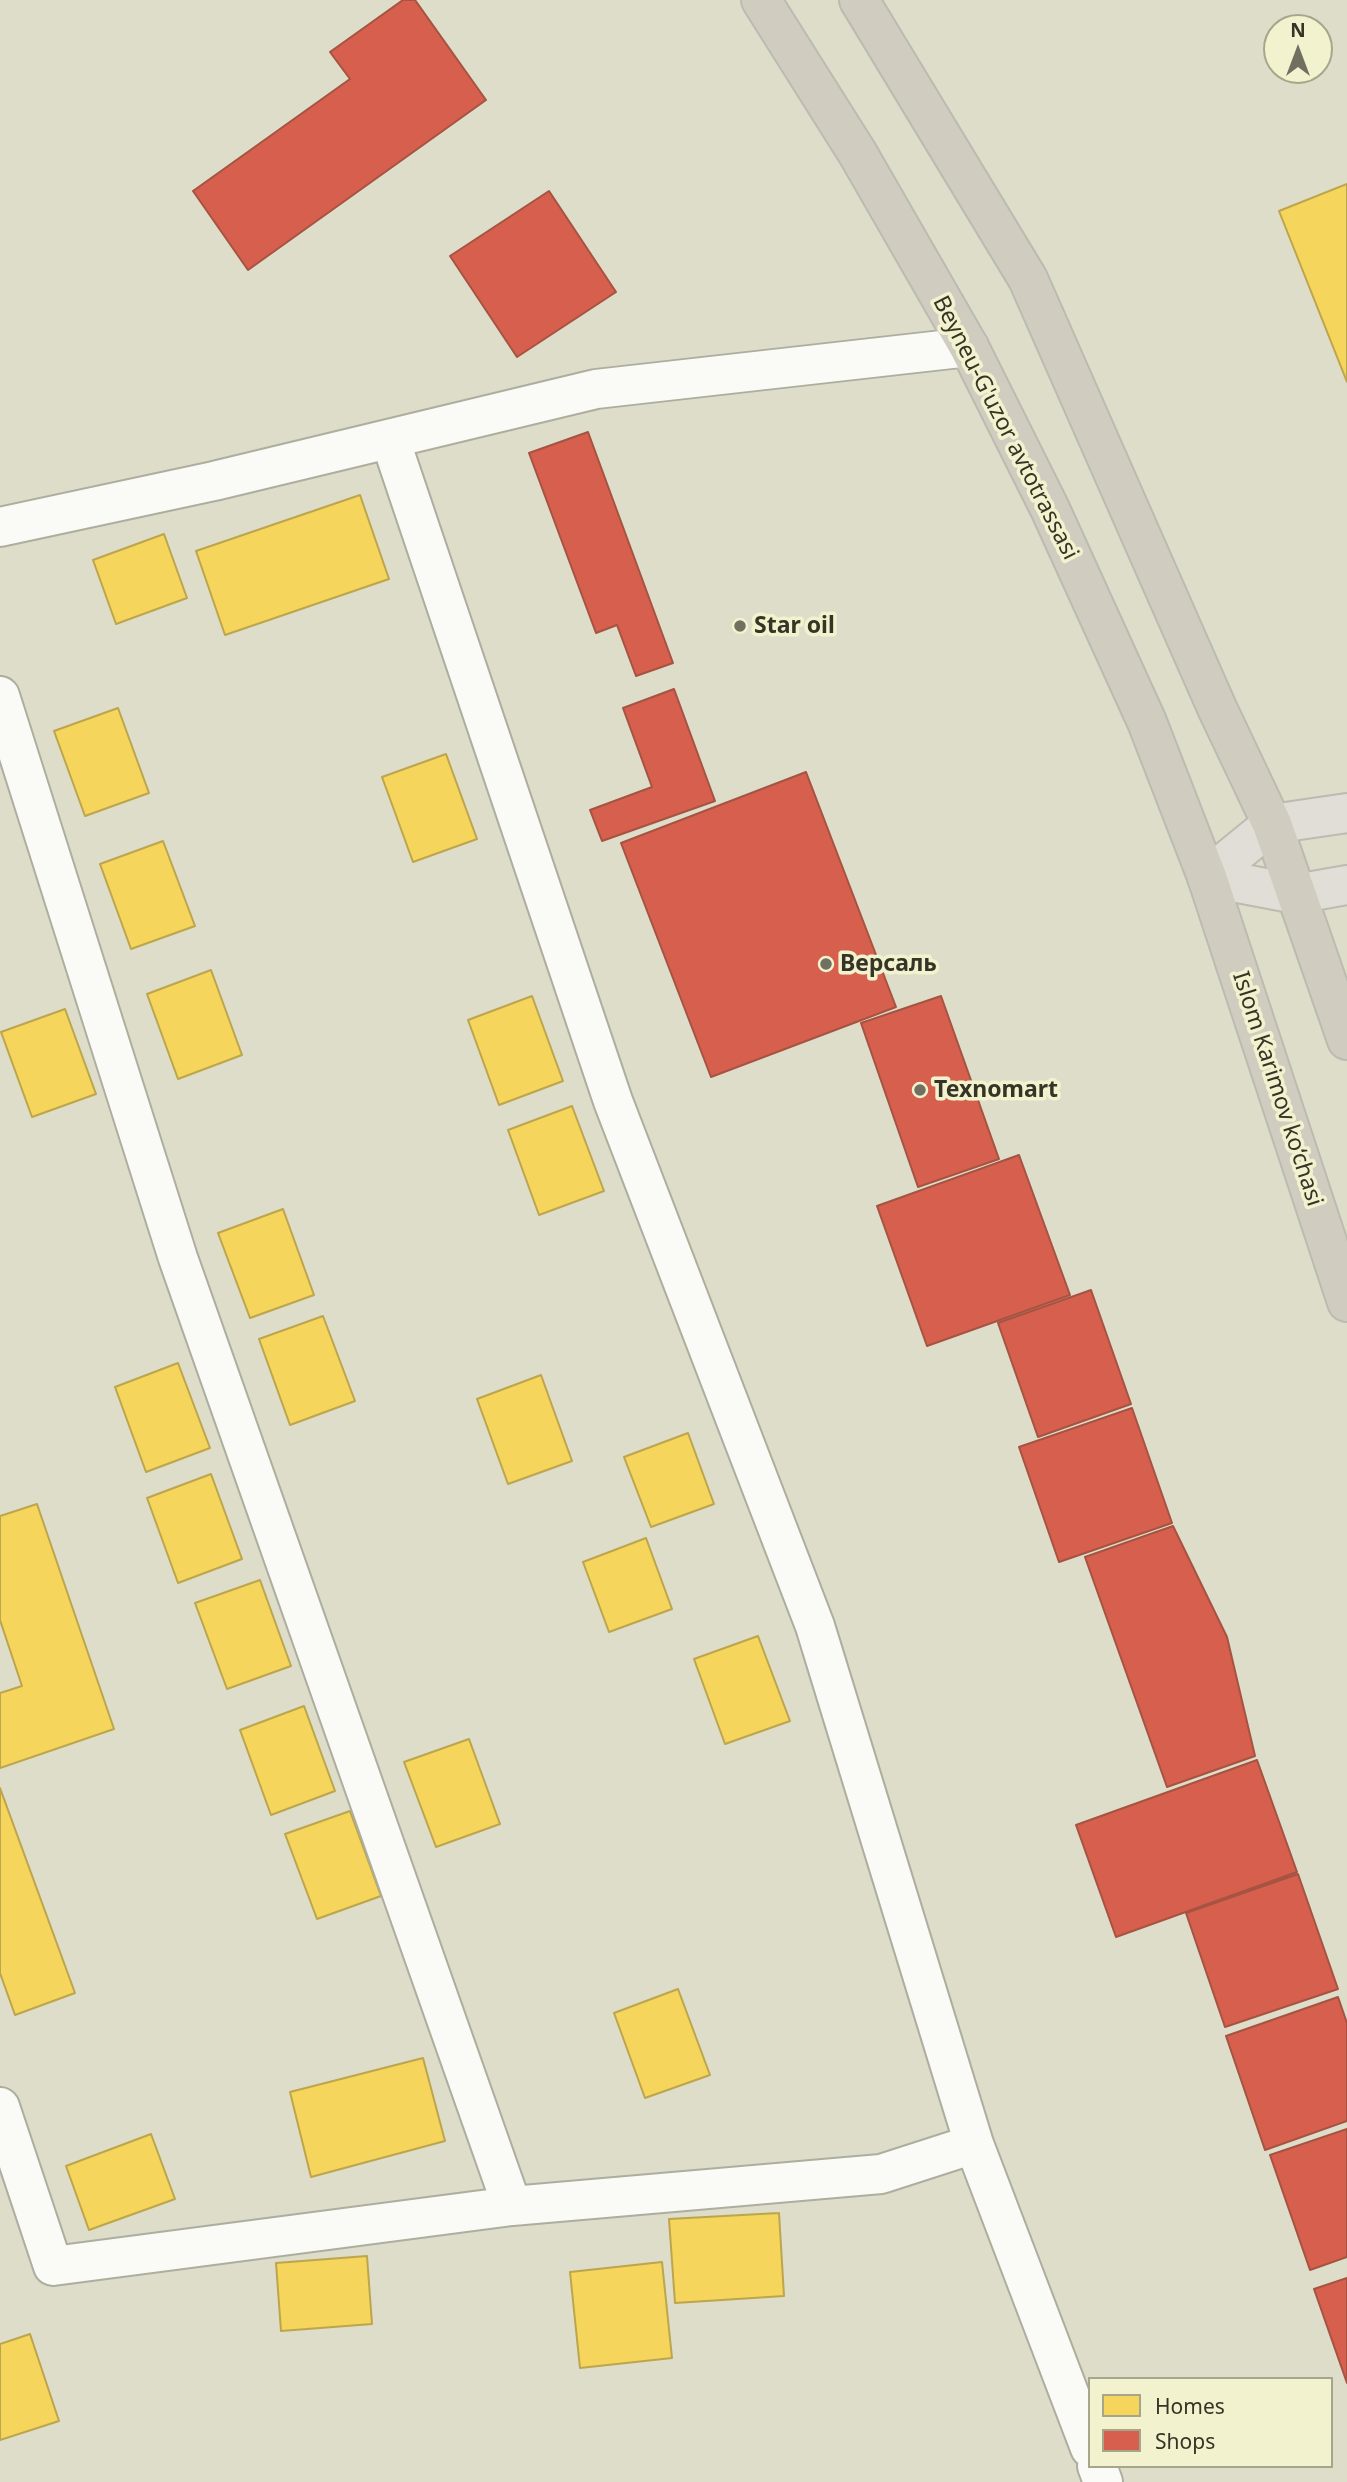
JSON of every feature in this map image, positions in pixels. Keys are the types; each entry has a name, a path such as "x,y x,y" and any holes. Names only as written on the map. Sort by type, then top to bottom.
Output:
{"highway":[{"name":"Beyneu-G'uzor avtotrassasi","path":"761,0 858,154 969,347 1049,509 1147,722 1207,877"},
{"path":"859,0 1028,279 1217,708 1272,824 1347,1040"},
{"name":"Islom Karimov ko‘chasi","path":"1207,877 1347,1302"}],"main road":[{"path":"1207,877 1272,824 1347,813"},
{"path":"1207,877 1296,894 1347,885"}],"street":[{"path":"0,527 214,481 596,389 969,347"},
{"path":"390,439 613,1101 815,1626 974,2144 1088,2443"},
{"path":"0,696 178,1258 512,2206"},
{"path":"0,2107 52,2266 512,2206 881,2174 974,2144"}],"building: Homes":[{"path":"1347,184 1347,382 1279,211"},
{"path":"360,495 389,579 225,635 196,551"},
{"path":"164,534 187,598 116,624 93,560"},
{"path":"118,708 149,793 85,816 54,731"},
{"path":"446,754 477,839 413,862 382,777"},
{"path":"163,841 195,926 131,949 100,864"},
{"path":"211,970 242,1055 178,1079 147,994"},
{"path":"532,996 563,1081 499,1105 468,1020"},
{"path":"65,1009 96,1094 32,1117 1,1032"},
{"path":"572,1106 604,1191 539,1215 508,1130"},
{"path":"283,1209 314,1295 250,1318 218,1233"},
{"path":"323,1316 355,1401 290,1425 259,1339"},
{"path":"178,1363 210,1448 146,1472 115,1387"},
{"path":"541,1375 572,1461 508,1484 477,1399"},
{"path":"688,1433 714,1504 651,1527 624,1457"},
{"path":"211,1474 242,1559 178,1583 147,1498"},
{"path":"37,1504 114,1729 0,1768 0,1693 22,1686 0,1620 0,1516"},
{"path":"646,1538 672,1609 609,1632 583,1562"},
{"path":"260,1580 291,1666 227,1689 195,1603"},
{"path":"758,1636 790,1721 725,1744 694,1659"},
{"path":"304,1706 335,1791 271,1815 240,1730"},
{"path":"469,1739 500,1824 436,1847 404,1762"},
{"path":"0,1788 75,1993 15,2015 0,1973"},
{"path":"350,1811 381,1896 317,1919 285,1834"},
{"path":"678,1989 710,2075 645,2098 614,2013"},
{"path":"423,2058 445,2141 311,2177 290,2092"},
{"path":"151,2134 175,2199 89,2230 66,2166"},
{"path":"779,2213 784,2296 675,2303 669,2219"},
{"path":"367,2256 372,2324 281,2331 276,2263"},
{"path":"662,2262 672,2358 580,2368 570,2272"},
{"path":"30,2334 59,2421 0,2440 0,2344"}],"building: Shops":[{"path":"403,0 415,0 486,100 248,270 193,191 350,79 330,52"},
{"path":"549,191 616,292 517,357 450,256"},
{"path":"588,432 673,663 636,676 617,625 596,633 529,453"},
{"path":"674,689 715,801 602,841 590,810 652,787 623,708"},
{"path":"806,772 896,1007 711,1077 621,843"},
{"path":"941,996 999,1159 918,1187 861,1023"},
{"path":"1019,1155 1070,1295 927,1346 877,1206"},
{"path":"1091,1290 1131,1404 1038,1437 998,1323"},
{"path":"1132,1408 1172,1523 1059,1562 1019,1447"},
{"path":"1173,1526 1227,1637 1255,1756 1167,1787 1085,1557"},
{"path":"1257,1760 1297,1872 1116,1937 1076,1825"},
{"path":"1298,1874 1338,1989 1225,2027 1186,1913"},
{"path":"1338,1997 1347,2023 1347,2121 1265,2150 1226,2036"},
{"path":"1347,2129 1347,2257 1310,2270 1270,2155"},
{"path":"1347,2278 1347,2383 1314,2289"}],"place":[{"name":"Star oil","path":"740,626"},
{"name":"Версаль","path":"826,964"},
{"name":"Texnomart","path":"920,1090"}]}
